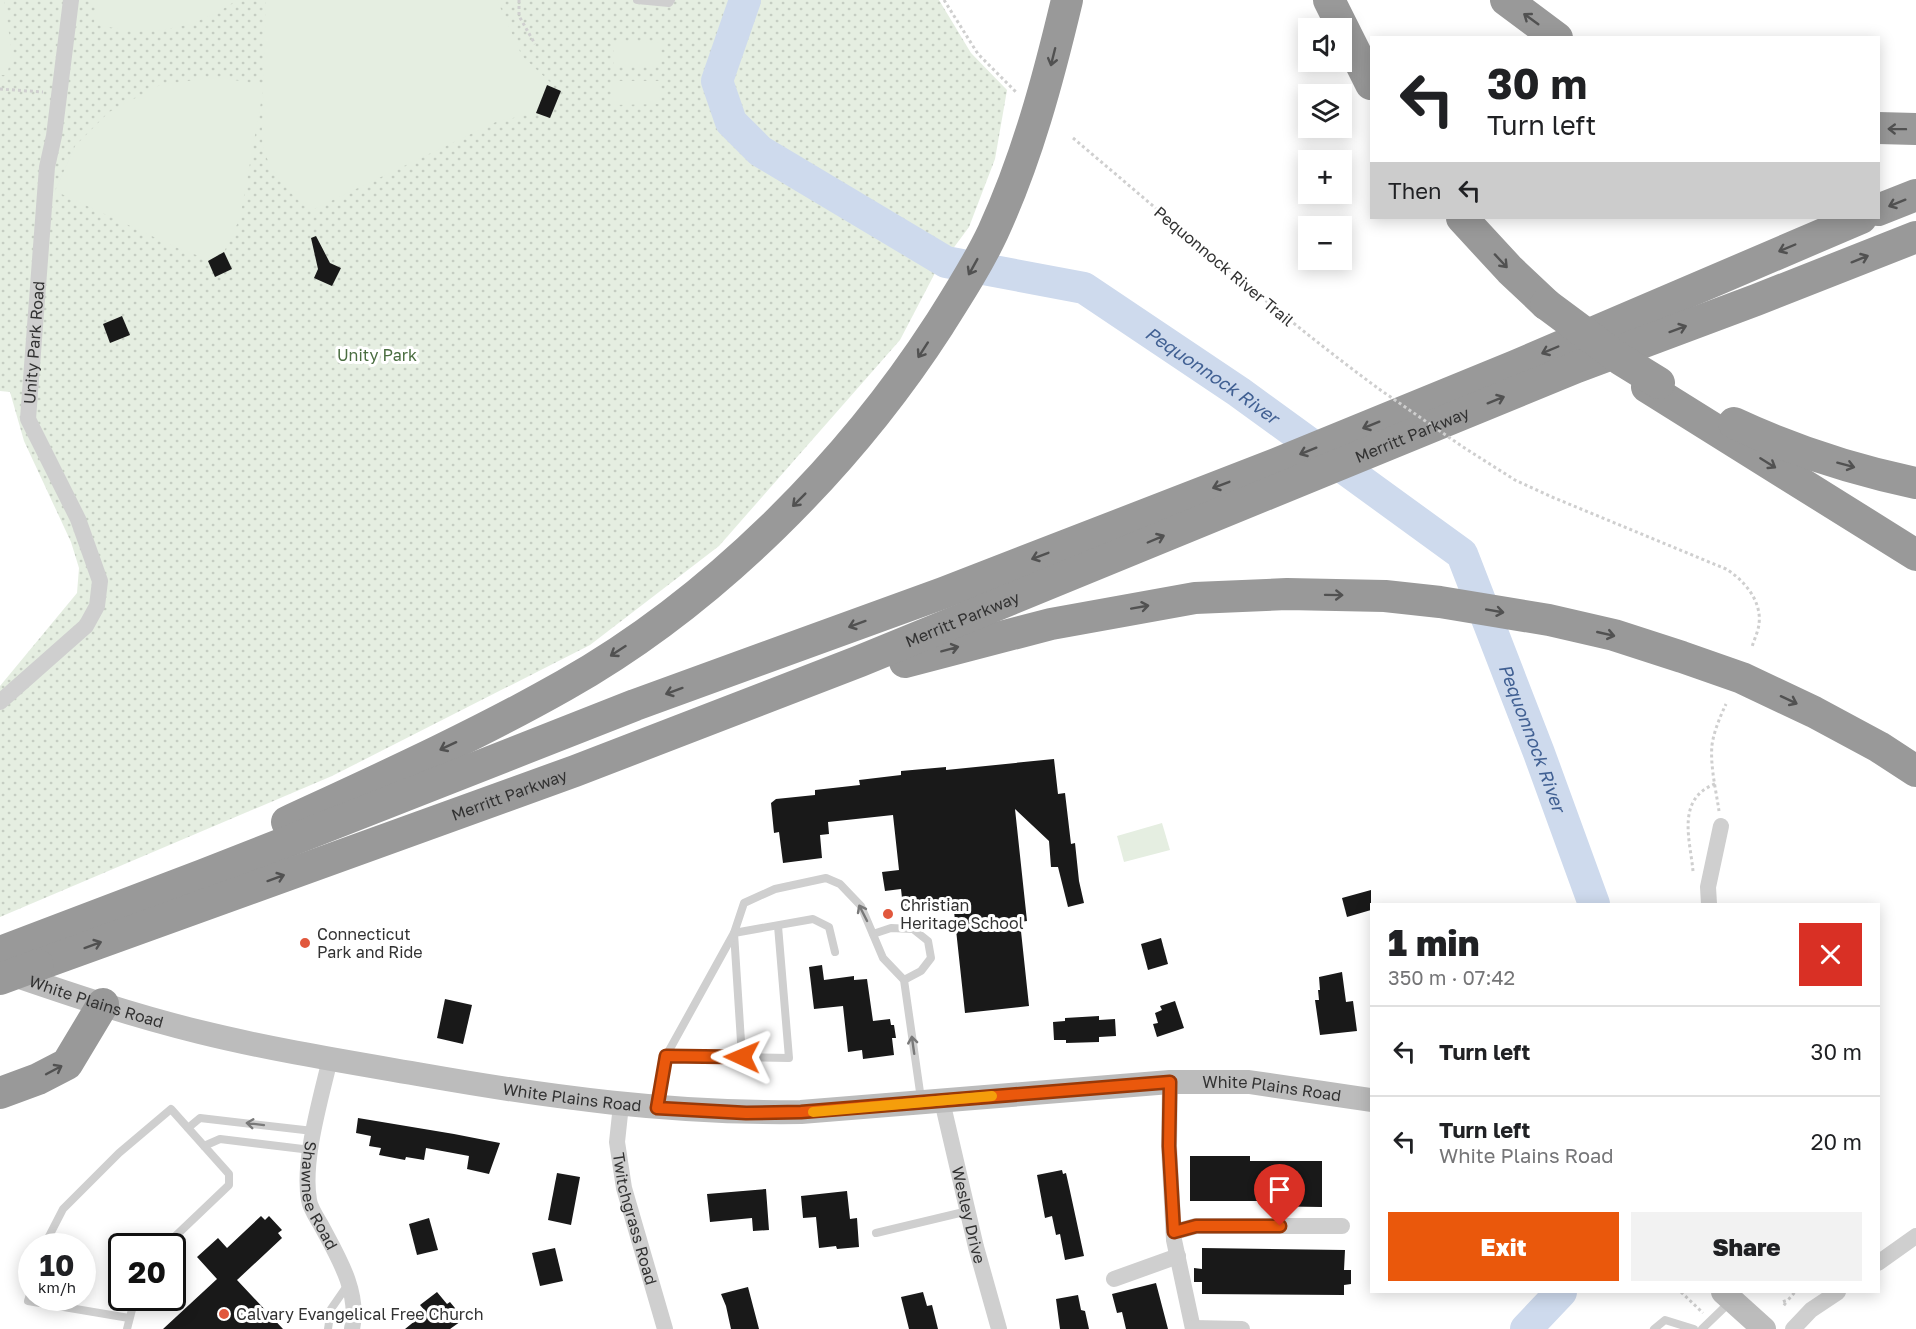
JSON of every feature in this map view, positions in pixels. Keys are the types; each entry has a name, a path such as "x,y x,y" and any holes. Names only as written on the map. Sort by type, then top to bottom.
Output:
{"highway":[{"path":"89,918 180,871 466,737 566,685 634,641 699,592 761,538 821,479 886,400 918,358 955,300 992,234 1018,173 1037,118 1067,0"},
{"path":"1329,0 1370,82"},
{"path":"1506,0 1554,36"},
{"path":"1880,128 1916,129"},
{"path":"1880,209 1916,195"},
{"path":"1463,219 1510,270 1546,304 1653,385 1916,555"},
{"name":"Merritt Parkway","path":"1352,446 1515,366 1859,219"},
{"name":"Merritt Parkway","path":"0,979 575,771 881,653 1287,472 1352,446 1587,363 1756,300 1916,237"},
{"path":"1653,385 1789,446 1835,462 1916,483"},
{"name":"Merritt Parkway","path":"4,956 89,918 635,705 943,593 1287,472"},
{"path":"575,771 719,730 915,658 1007,634 1095,615 1195,598 1287,594 1385,596 1440,602 1614,635 1742,678 1814,712 1879,747 1916,771"},
{"path":"0,1093 38,1079 67,1064 103,1004"}],"main road":[{"name":"White Plains Road","path":"4,956 103,1004 200,1032 330,1059 621,1105 779,1113 1170,1082 1249,1082 1370,1100"},
{"path":"1727,1296 1764,1329"}],"street":[{"name":"Unity Park Road","path":"0,702 86,626 97,606 100,580 78,519 28,419 46,167 54,136 71,0"},
{"path":"1709,903 1708,887 1720,825"},
{"name":"Shawnee Road","path":"330,1059 313,1131 309,1164 309,1202 349,1282 355,1316 352,1329"},
{"path":"1170,1082 1169,1146 1174,1232 1193,1328 1242,1329"},
{"name":"Wesley Drive","path":"932,1102 968,1211 999,1329"},
{"name":"Twitchgrass Road","path":"621,1105 617,1142 624,1188 665,1329"},
{"path":"1174,1232 1196,1226 1342,1226"},
{"path":"1880,1262 1916,1236"},
{"path":"1114,1279 1178,1256"},
{"path":"1811,1310 1812,1293"},
{"path":"1793,1329 1811,1310 1836,1293"}],"lane":[{"path":"637,0 669,3 671,0"},
{"path":"657,1108 666,1056 734,933 744,903 775,889 826,878 840,884 861,906 882,958 904,980 932,1102"},
{"path":"734,933 813,919 829,927 835,952"},
{"path":"666,1056 789,1058 778,926"},
{"path":"873,934 891,928 913,929 928,940 931,958 921,971 904,980"},
{"path":"734,933 742,1057"},
{"path":"51,1233 63,1209 119,1153 171,1109 229,1174 229,1185 179,1233"},
{"path":"188,1128 200,1118 313,1131"},
{"path":"204,1146 220,1139 311,1150"},
{"path":"876,1233 968,1211"},
{"path":"328,1329 331,1309 349,1282"},
{"path":"1702,1329 1727,1296"},
{"path":"87,1311 129,1318"},
{"path":"127,1329 131,1311"},
{"path":"1654,1329 1665,1320 1694,1329"}],"path":[{"path":"519,0 519,16 535,44"},
{"path":"944,0 978,54 1016,92"},
{"path":"0,89 59,93"},
{"name":"Pequonnock River Trail","path":"1073,138 1324,349 1462,447 1515,480 1542,493 1726,569 1737,576 1747,586 1758,609 1760,623 1752,647"},
{"path":"1720,825 1712,745 1726,704"},
{"path":"1693,872 1688,829 1689,812 1697,794 1715,784"},
{"path":"1682,1293 1711,1320"},
{"path":"1786,1305 1782,1302 1788,1300 1794,1293"}],"green space":[{"name":"Unity Park","path":"0,0 939,0 971,53 1007,90 995,159 969,227 935,273 900,340 719,546 590,645 332,776 0,917 0,686 77,593 79,568 71,542 24,441 10,392 0,391"},
{"path":"0,0 4,0 12,53 7,75 0,75"},
{"path":"97,0 237,0 193,23 170,29 139,31 94,24"},
{"path":"266,0 497,0 522,56 551,83 536,113 498,121 310,211 279,179 267,159 262,138 263,91 240,218 224,252 209,259 184,251 55,191 75,146 109,112 160,85 216,77 263,85"},
{"path":"614,42 660,43 660,65 614,65"},
{"path":"613,81 659,81 660,104 613,105"},
{"path":"1162,823 1170,850 1124,862 1117,836"}],"building":[{"path":"547,85 561,91 550,118 536,113"},
{"path":"316,236 330,263 341,268 332,286 314,278 318,269 311,238"},
{"path":"224,252 232,269 215,277 208,261"},
{"path":"122,316 130,335 110,343 103,324"},
{"path":"1054,759 1058,794 1065,793 1071,844 1075,843 1084,903 1068,907 1058,867 1051,867 1049,841 1015,809 1027,921 1020,922 1029,1006 965,1013 953,902 903,907 901,889 885,891 882,872 899,870 893,815 828,822 829,834 820,835 822,858 783,863 779,832 774,833 771,803 776,799 815,795 815,790 860,785 859,780 901,775 901,771 946,767 946,770"},
{"path":"1371,890 1370,910 1347,917 1342,898"},
{"path":"1161,938 1168,964 1148,970 1141,944"},
{"path":"822,965 824,980 854,976 854,980 867,979 873,1021 890,1019 891,1025 894,1025 896,1038 892,1038 894,1055 863,1059 862,1050 848,1052 843,1006 814,1009 809,967"},
{"path":"1342,972 1346,1002 1353,1001 1357,1031 1320,1035 1315,1000 1319,1000 1319,977"},
{"path":"445,999 472,1005 463,1044 437,1038"},
{"path":"1175,1001 1184,1028 1157,1037 1153,1024 1158,1023 1155,1013 1162,1010 1160,1006"},
{"path":"1099,1016 1099,1020 1115,1019 1116,1036 1099,1037 1099,1042 1066,1043 1066,1040 1054,1040 1053,1022 1065,1021 1065,1018"},
{"path":"358,1118 500,1143 489,1174 467,1169 469,1156 426,1148 424,1160 406,1157 405,1160 379,1155 381,1148 369,1146 371,1136 356,1133"},
{"path":"1190,1156 1250,1156 1250,1161 1322,1161 1322,1207 1262,1206 1262,1201 1190,1201"},
{"path":"1062,1170 1063,1174 1066,1173 1084,1256 1065,1260 1060,1234 1056,1235 1052,1216 1045,1218 1037,1175"},
{"path":"557,1173 580,1177 571,1225 548,1220"},
{"path":"766,1189 769,1230 753,1231 752,1218 710,1222 707,1194"},
{"path":"847,1191 850,1219 857,1218 859,1247 819,1248 816,1217 803,1218 801,1196"},
{"path":"261,1216 265,1220 269,1216 282,1230 278,1233 282,1238 237,1280 283,1329 163,1329 182,1311 186,1311 186,1308 217,1279 197,1257 218,1238 227,1248"},
{"path":"429,1218 438,1250 417,1255 409,1224"},
{"path":"555,1248 563,1281 540,1286 532,1253"},
{"path":"1202,1248 1345,1250 1344,1270 1351,1270 1351,1284 1344,1285 1344,1295 1202,1294 1202,1282 1194,1282 1194,1268 1202,1269"},
{"path":"1156,1283 1168,1329 1126,1329 1122,1312 1117,1313 1112,1294"},
{"path":"748,1287 759,1329 731,1329 721,1294"},
{"path":"437,1292 447,1304 450,1302 464,1319 450,1329 405,1329 426,1312 420,1305"},
{"path":"923,1292 927,1306 932,1305 938,1329 909,1329 901,1297"},
{"path":"1078,1295 1089,1329 1060,1329 1056,1299"}],"waterway":[{"name":"Pequonnock River","path":"745,0 717,81 731,122 760,151 946,262 1084,288 1239,392 1462,554 1539,753 1594,903"},
{"name":"Pequonnock River","path":"1526,1329 1560,1293"}],"slow traffic":[{"path":"813,1112 992,1096"}],"place":[{"name":"Christian Heritage School","path":"888,914"},
{"name":"Connecticut Park and Ride","path":"305,943"},
{"name":"Calvary Evangelical Free Church","path":"224,1314"}],"route":[{"path":"742,1057 666,1056 657,1108 746,1113 801,1112 1170,1082 1169,1146 1174,1232 1196,1226 1280,1226"}]}
